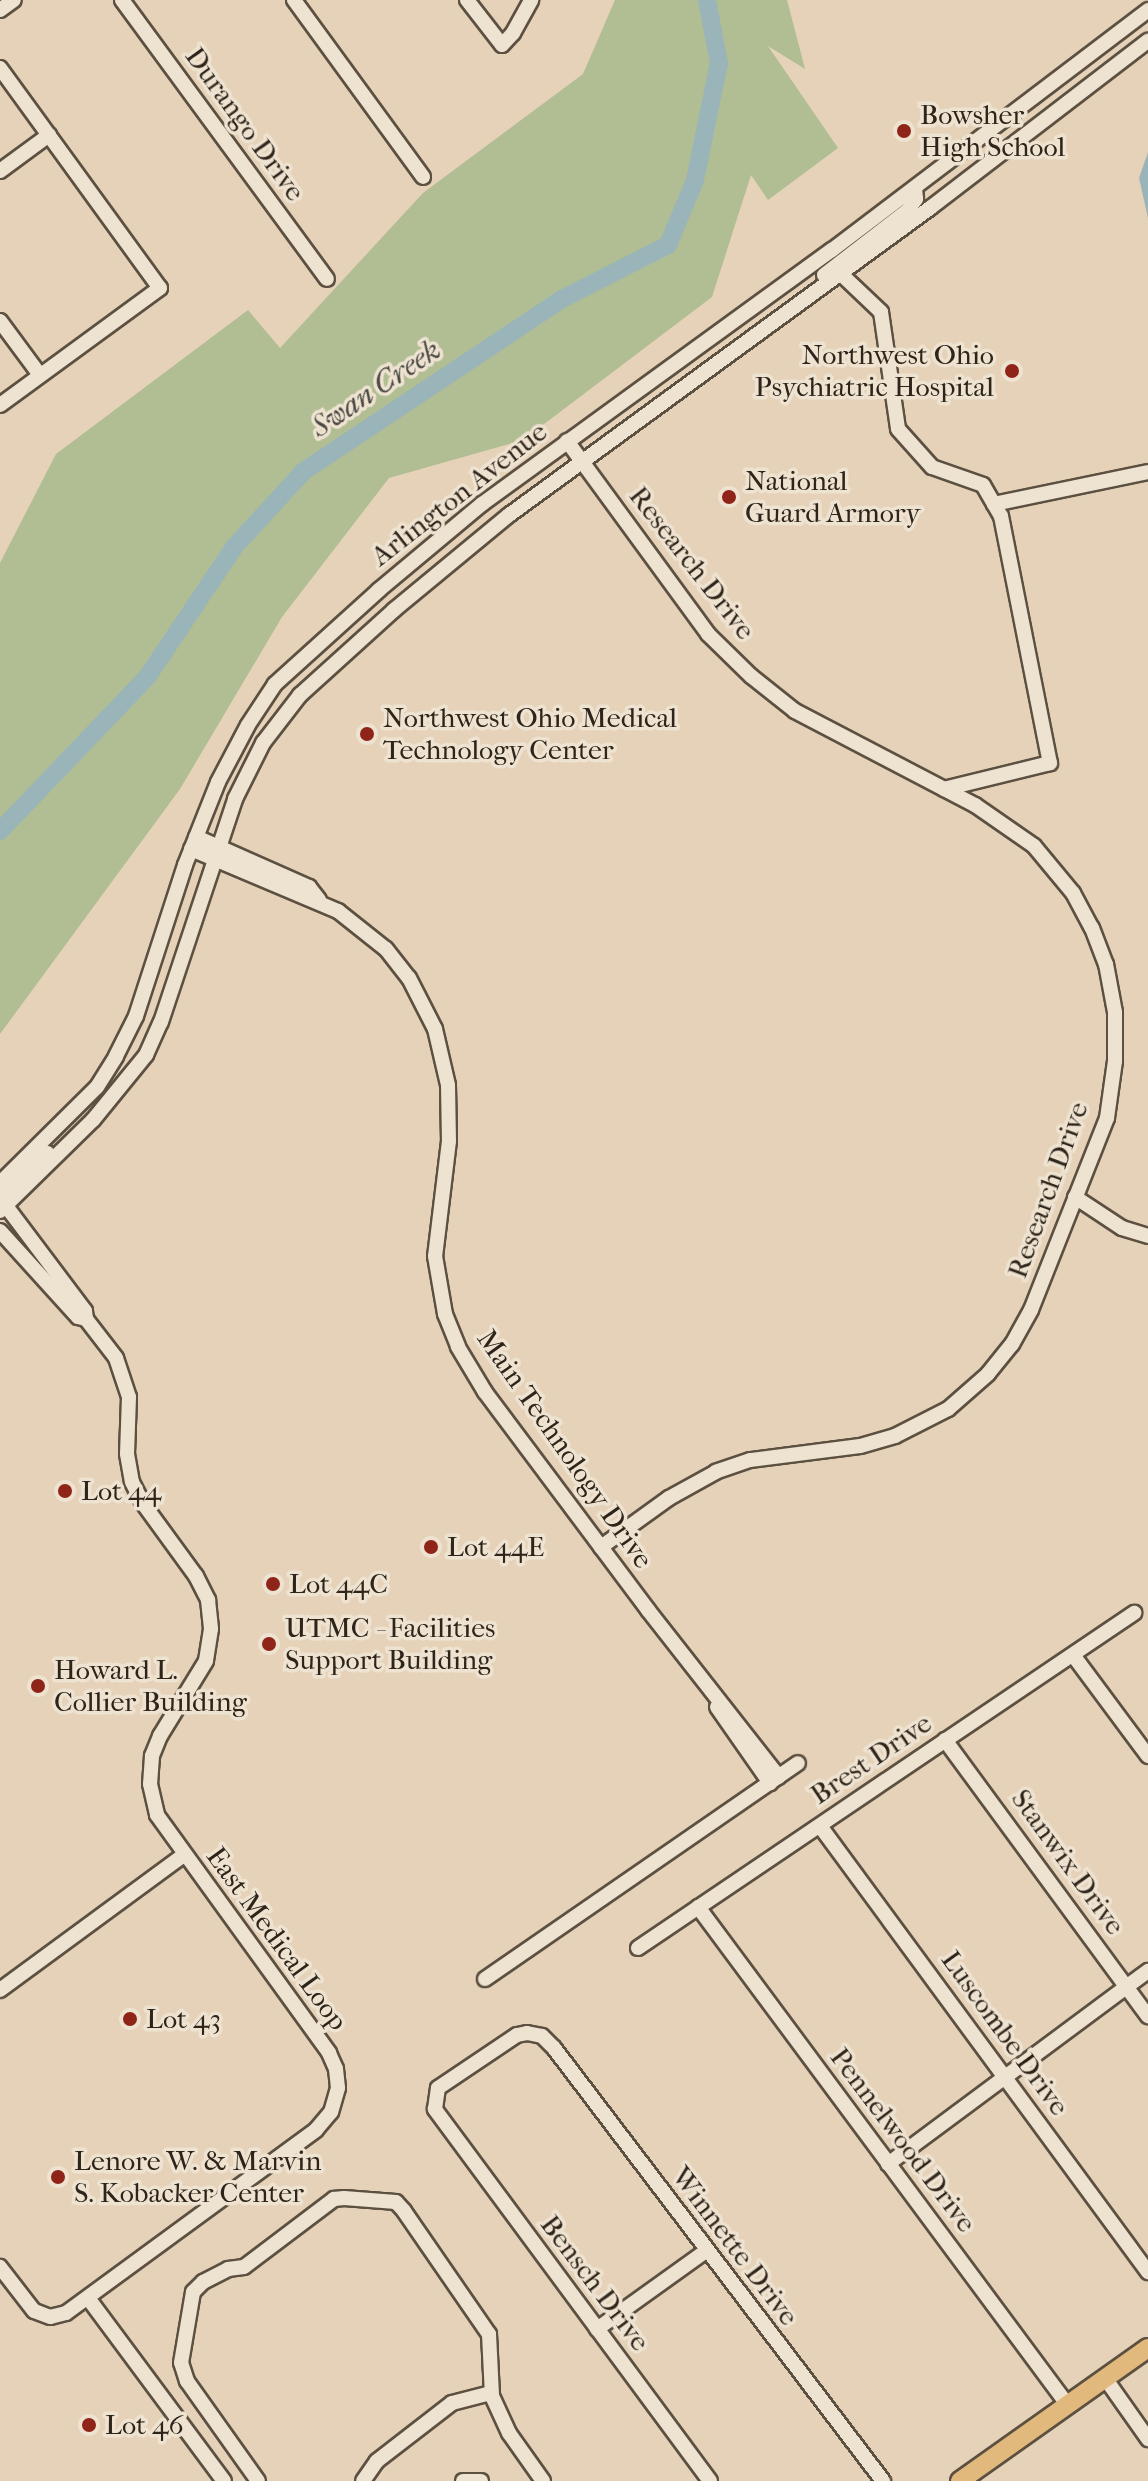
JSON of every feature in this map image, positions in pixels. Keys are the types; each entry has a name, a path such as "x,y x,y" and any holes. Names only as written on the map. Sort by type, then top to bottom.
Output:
{"main road":[{"path":"960,2481 1148,2348"}],"street":[{"path":"0,10 14,0"},
{"name":"Durango Drive","path":"122,0 327,279"},
{"path":"294,0 423,177"},
{"path":"467,0 502,45 513,33 531,0"},
{"name":"Arlington Avenue","path":"0,1183 97,1087 136,1016 194,843 218,782 275,684 452,527 915,188 1148,10"},
{"name":"Arlington Avenue","path":"2,1204 93,1120 146,1055 165,1010 216,852 255,756 281,716 300,695 455,557 841,274 1148,41"},
{"path":"0,68 160,288 0,405"},
{"path":"0,171 49,135"},
{"path":"697,378 753,327 908,210 916,199 915,188"},
{"path":"841,274 881,312 898,429 932,467 983,485 1001,516 1050,763 944,789"},
{"path":"0,321 40,375"},
{"name":"Research Drive","path":"567,441 708,634 751,676 808,719 1009,825 1049,862 1086,916 1106,964 1115,1012 1115,1061 1107,1118 1022,1328 988,1374 948,1409 878,1442 761,1458 716,1472 669,1498 601,1547"},
{"path":"994,504 1148,472"},
{"name":"Main Technology Drive","path":"194,843 302,899 319,900 355,922 386,949 409,978 428,1011 441,1047 450,1104 449,1141 435,1237 437,1275 445,1314 474,1376 774,1780"},
{"path":"2,1204 80,1121 97,1087"},
{"path":"1075,1197 1122,1228 1148,1236"},
{"name":"East Medical Loop","path":"0,2267 29,2306 43,2315 60,2316 316,2130 328,2116 337,2096 337,2074 329,2053 157,1815 150,1770 160,1736 206,1661 211,1636 210,1612 196,1576 134,1486 127,1460 130,1405 125,1377 113,1352 2,1204"},
{"name":"East Medical Loop","path":"0,1231 78,1317 86,1319"},
{"name":"Brest Drive","path":"638,1948 1134,1613"},
{"path":"1073,1655 1148,1756"},
{"name":"Stanwix Drive","path":"945,1740 1148,2016"},
{"path":"485,1979 798,1763"},
{"name":"Luscombe Drive","path":"820,1826 1148,2272"},
{"path":"0,1990 184,1855"},
{"name":"Pennelwood Drive","path":"698,1907 1067,2404"},
{"path":"888,2164 1148,1971"},
{"name":"Winnette Drive","path":"439,2116 434,2104 438,2088 508,2040 527,2033 548,2041 883,2481"},
{"name":"Bensch Drive","path":"439,2116 710,2481"},
{"path":"258,2481 187,2381 181,2363 193,2292 203,2282 228,2269 244,2267 334,2199 396,2202 404,2211 489,2334 491,2393 509,2433 543,2481"},
{"path":"597,2329 706,2251"},
{"path":"88,2298 224,2481"},
{"path":"1105,2378 1148,2439"},
{"path":"363,2481 377,2461 452,2403 491,2393"},
{"path":"463,2481 481,2481"}],"green space":[{"path":"615,0 787,0 805,69 768,46 838,148 768,200 751,175 712,297 523,440 389,478 282,617 180,789 0,1034 0,563 56,454 248,310 280,348 423,193 583,74"}],"water":[{"path":"1148,152 1148,218 1139,178"}],"waterway":[{"name":"Swan Creek","path":"0,831 148,676 235,546 304,471 562,299 668,245 695,180 719,63 707,0"}],"place":[{"name":"Bowsher High School","path":"904,131"},
{"name":"Northwest Ohio Psychiatric Hospital","path":"1012,371"},
{"name":"National Guard Armory","path":"729,497"},
{"name":"Northwest Ohio Medical Technology Center","path":"367,734"},
{"name":"Lot 44","path":"65,1491"},
{"name":"Lot 44E","path":"431,1547"},
{"name":"Lot 44C","path":"273,1584"},
{"name":"UTMC - Facilities Support Building","path":"269,1644"},
{"name":"Howard L. Collier Building","path":"38,1686"},
{"name":"Lot 43","path":"130,2019"},
{"name":"Lenore W. & Marvin S. Kobacker Center","path":"58,2177"},
{"name":"Lot 46","path":"89,2425"}]}
